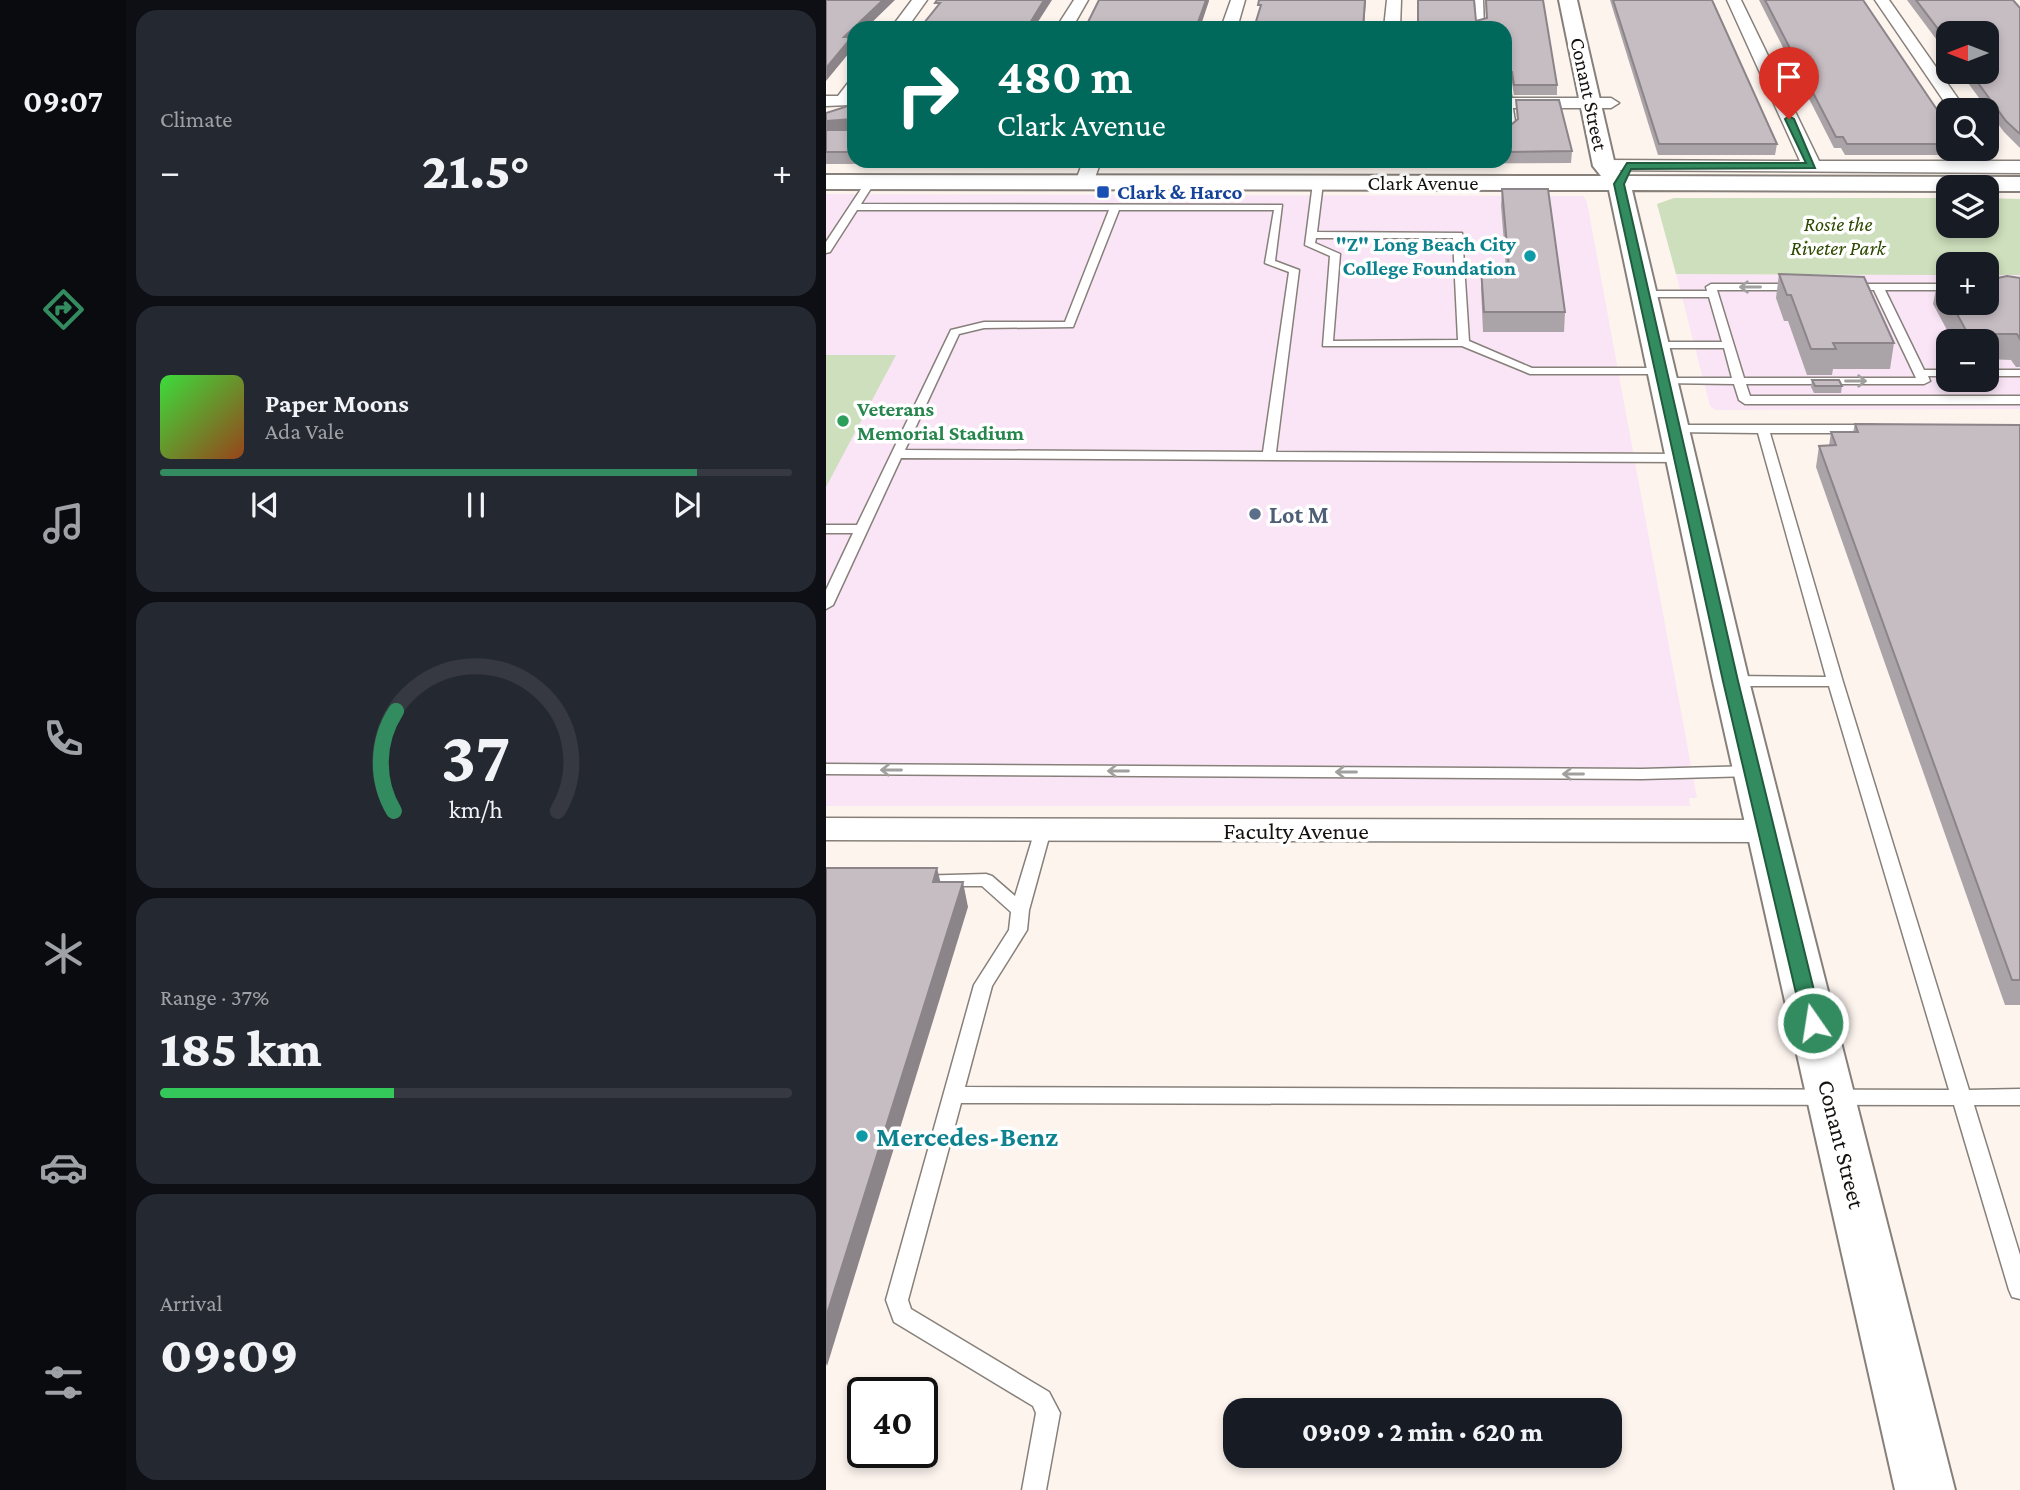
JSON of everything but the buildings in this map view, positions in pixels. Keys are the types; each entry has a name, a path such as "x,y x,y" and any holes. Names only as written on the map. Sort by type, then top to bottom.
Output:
{"street":[{"path":"904,21 920,0"},
{"path":"1069,21 1081,0"},
{"path":"1230,21 1238,0"},
{"path":"1392,21 1394,0"},
{"name":"Conant Street","path":"1569,0 1590,103 1617,172 1731,681 1925,1490"},
{"name":"Conant Street","path":"1588,0 1613,110"},
{"path":"1734,0 1812,166"},
{"path":"1882,0 1950,98"},
{"path":"1512,103 1590,103 1613,110"},
{"name":"Conant Street","path":"1617,172 1621,142"},
{"path":"1993,161 1997,167"},
{"name":"Clark Avenue","path":"826,182 870,183 1088,172 1318,183 1812,166 2020,167"},
{"name":"Clark Avenue","path":"1617,172 2020,184"},
{"name":"Faculty Avenue","path":"826,829 1767,831"}],"lane":[{"path":"1479,0 1480,21"},
{"path":"826,250 870,183"},
{"path":"1318,183 1310,245 1335,254 1327,344 1464,343 1530,371 1661,366 1739,381 1924,382 1878,287"},
{"path":"854,207 1279,207 1270,263 1294,270 1269,455"},
{"path":"826,605 956,332 984,325 1069,325 1115,207"},
{"path":"1312,235 1458,235 1464,343"},
{"path":"1644,294 1808,287"},
{"path":"1836,287 1936,287"},
{"path":"1712,290 1745,400 2020,400"},
{"path":"1661,366 1728,345"},
{"path":"1920,373 1936,373"},
{"path":"1999,373 2020,373"},
{"path":"1897,381 1907,400"},
{"path":"897,454 1269,455 1678,444 1763,429 1885,429"},
{"path":"1763,429 1835,682 2020,1290"},
{"path":"826,529 861,529"},
{"path":"1731,681 1835,682"},
{"path":"826,769 1642,774 1753,771"},
{"path":"1034,1490 1048,1413 1041,1399 902,1315 897,1300 984,985 1018,930 1020,910 1043,830"},
{"path":"892,880 986,880 1020,910"},
{"path":"954,1094 1831,1099 2020,1097"}],"shaded area":[{"name":"Lot M","path":"826,194 1583,196 1587,202 1697,798 1689,798 1690,806 826,806"},
{"path":"1676,274 1936,275 1936,315 1999,315 1999,275 2020,275 2020,409 1715,410 1710,406"}],"green space":[{"name":"Rosie the Riveter Park","path":"1674,198 1936,198 1936,238 1999,238 1999,198 2020,199 2020,275 1999,275 1999,252 1936,252 1936,275 1676,274 1657,204"},
{"name":"Veterans Memorial Stadium","path":"826,355 896,355 826,487"}],"place":[{"name":"Clark & Harco","path":"1103,192"},
{"name":"\"Z\" Long Beach City College Foundation","path":"1530,256"},
{"name":"Veterans Memorial Stadium","path":"843,421"},
{"name":"Lot M","path":"1255,514"},
{"name":"Mercedes-Benz","path":"862,1136"}],"route":[{"path":"1789,119 1812,166 1627,166 1619,184 1731,681 1813,1023"}]}
